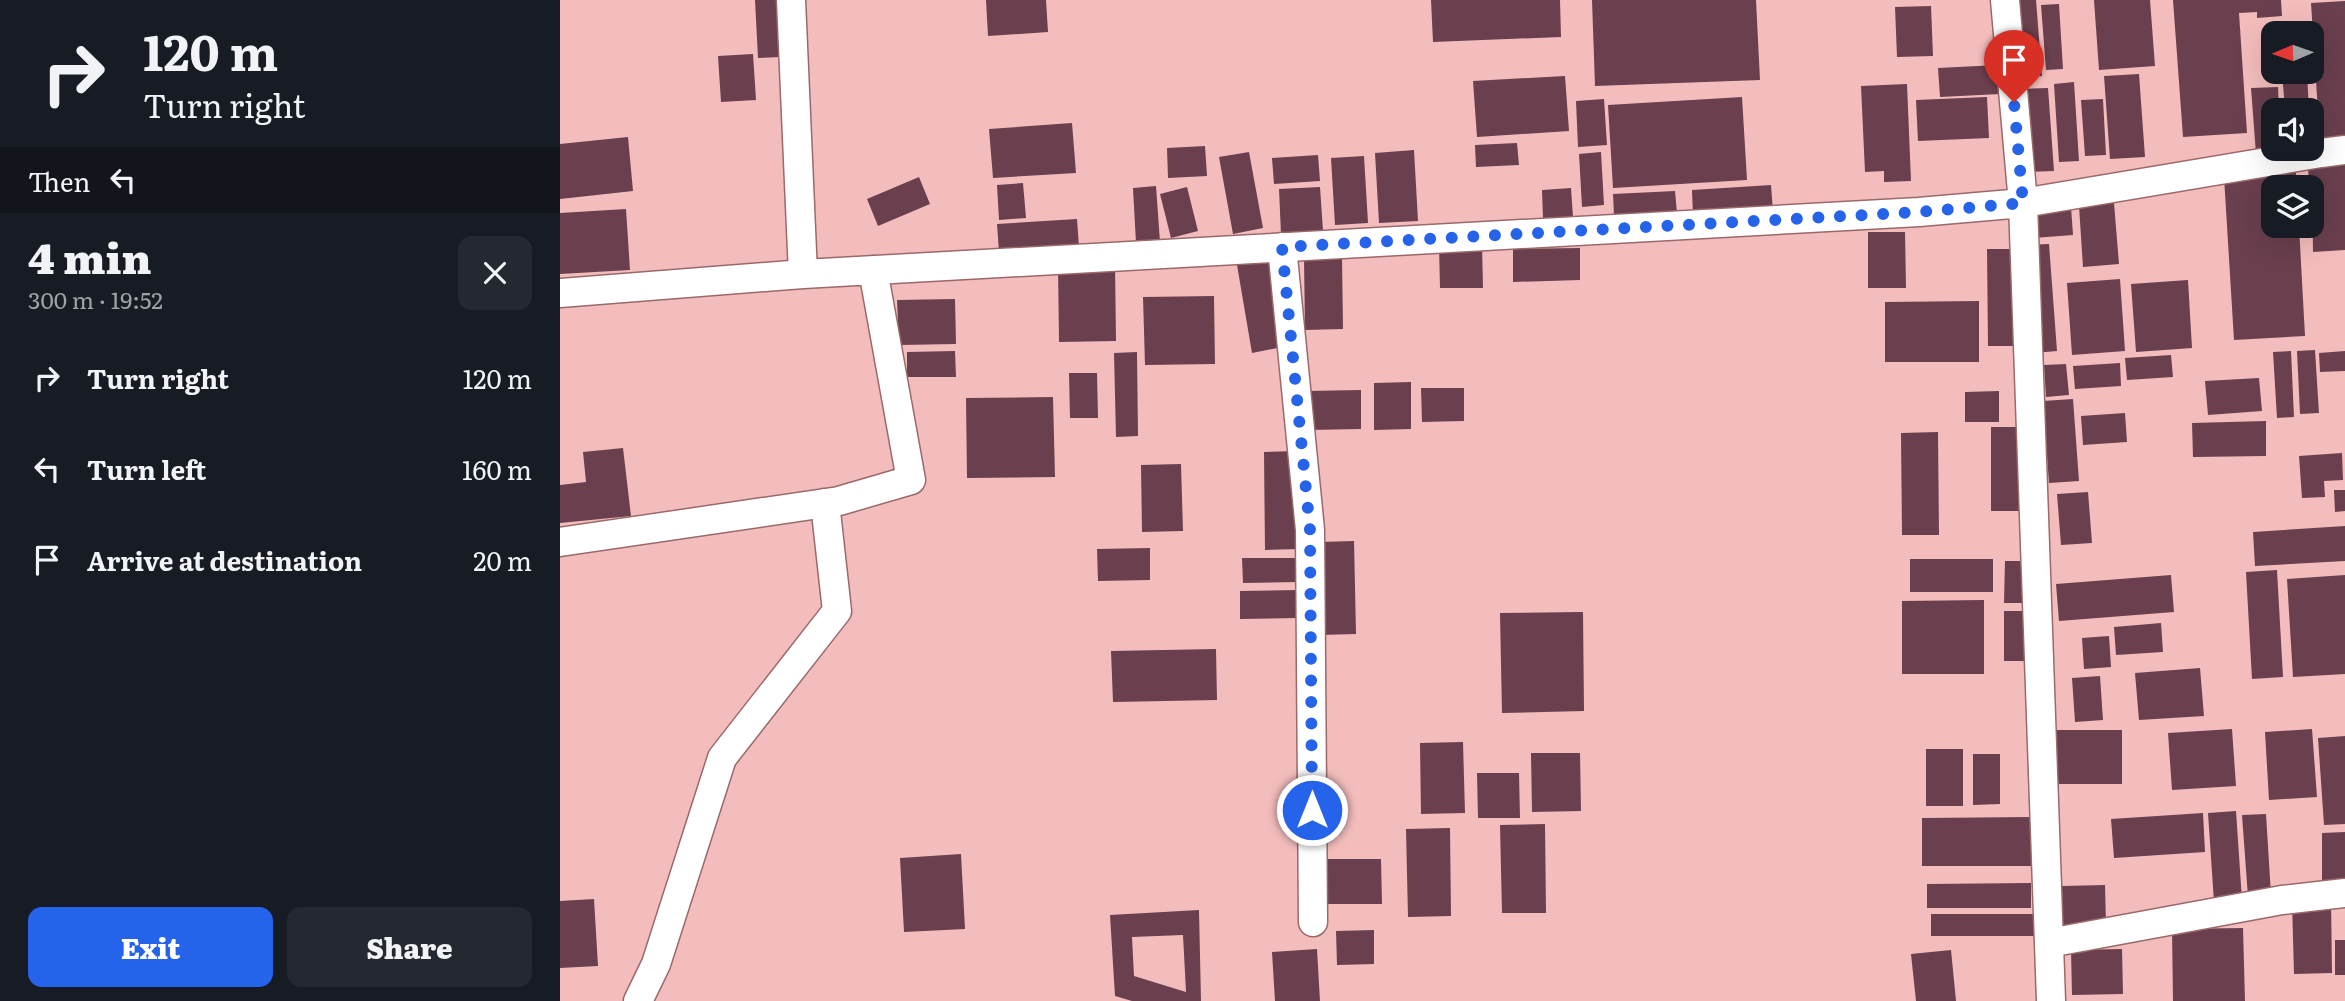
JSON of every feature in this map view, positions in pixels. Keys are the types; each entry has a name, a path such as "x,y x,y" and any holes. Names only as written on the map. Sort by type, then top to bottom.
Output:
{"street":[{"path":"791,0 803,274"},
{"path":"2005,0 2023,203 2051,1001"},
{"path":"560,293 803,274 1919,212 2023,203 2345,150"},
{"path":"1282,247 1310,530 1313,922"},
{"path":"560,542 825,503 911,480 873,270"},
{"path":"638,1001 656,964 722,758 837,611 825,503"},
{"path":"2049,943 2282,900 2345,893"}],"building":[{"path":"755,0 778,0 781,57 758,58"},
{"path":"986,0 1046,0 1048,32 988,36"},
{"path":"1431,0 1560,0 1561,37 1433,42"},
{"path":"1592,0 1756,0 1760,80 1595,86"},
{"path":"2015,0 2036,0 2042,76 2020,77"},
{"path":"2094,0 2150,0 2155,66 2099,70"},
{"path":"2173,0 2281,0 2282,16 2257,18 2257,12 2239,13 2247,133 2183,137"},
{"path":"2345,1 2345,141 2324,143 2324,98 2317,98 2316,84 2324,84 2324,21 2312,21 2311,3"},
{"path":"2059,4 2063,69 2046,70 2041,5"},
{"path":"1931,6 1933,56 1897,57 1895,7"},
{"path":"753,54 756,100 721,102 718,56"},
{"path":"1998,65 2000,94 1940,97 1938,68"},
{"path":"2139,74 2145,157 2110,159 2104,76"},
{"path":"1565,76 1569,131 1477,137 1473,81"},
{"path":"2074,82 2079,161 2059,162 2054,84"},
{"path":"1907,84 1911,181 1884,182 1884,171 1865,172 1861,86"},
{"path":"2283,84 2308,84 2308,98 2284,98"},
{"path":"2278,87 2278,98 2261,98 2261,153 2256,154 2251,88"},
{"path":"2048,88 2054,171 2028,172 2022,89"},
{"path":"1742,97 1747,180 1613,188 1608,105"},
{"path":"1987,97 1989,138 1918,141 1916,100"},
{"path":"1604,99 1607,145 1578,147 1576,101"},
{"path":"2103,99 2106,155 2085,156 2081,100"},
{"path":"1072,123 1076,173 993,178 989,129"},
{"path":"628,137 633,191 560,199 560,144"},
{"path":"1517,143 1519,165 1476,167 1475,145"},
{"path":"1205,146 1207,176 1168,178 1167,148"},
{"path":"1414,150 1418,221 1379,223 1375,153"},
{"path":"1249,152 1263,228 1233,234 1219,157"},
{"path":"1601,152 1604,205 1582,207 1579,154"},
{"path":"1318,155 1320,181 1274,184 1272,158"},
{"path":"1364,156 1368,223 1335,225 1331,158"},
{"path":"2345,165 2345,250 2313,252 2313,238 2324,238 2324,175 2308,175 2308,167"},
{"path":"2296,172 2296,175 2261,175 2261,238 2300,238 2305,336 2234,340 2224,177"},
{"path":"919,177 930,204 878,226 867,199"},
{"path":"1023,183 1026,218 999,220 997,185"},
{"path":"1771,185 1773,211 1693,216 1692,190"},
{"path":"1156,186 1160,242 1136,243 1133,188"},
{"path":"1187,187 1198,231 1171,238 1160,194"},
{"path":"1320,187 1323,231 1281,234 1279,189"},
{"path":"1571,188 1573,217 1543,218 1542,190"},
{"path":"1675,191 1677,213 1614,216 1613,194"},
{"path":"2114,203 2119,264 2083,267 2079,206"},
{"path":"2071,207 2073,235 2033,238 2031,211"},
{"path":"626,209 630,270 560,274 560,213"},
{"path":"1077,219 1079,247 999,252 997,224"},
{"path":"1868,232 1905,232 1906,288 1868,288"},
{"path":"1482,244 1483,288 1440,288 1439,245"},
{"path":"2049,244 2057,351 2034,353 2027,245"},
{"path":"1580,248 1580,280 1513,282 1513,249"},
{"path":"1987,249 2017,249 2017,346 1988,346"},
{"path":"1342,257 1343,329 1305,330 1304,258"},
{"path":"1272,259 1287,346 1252,353 1237,265"},
{"path":"1115,264 1116,341 1059,342 1058,265"},
{"path":"2120,279 2125,351 2072,355 2067,283"},
{"path":"2188,280 2192,348 2136,352 2131,284"},
{"path":"1214,296 1215,364 1145,365 1143,297"},
{"path":"955,299 956,344 899,345 897,300"},
{"path":"1979,301 1979,362 1885,362 1885,302"},
{"path":"2315,350 2319,413 2300,414 2297,351"},
{"path":"955,351 956,377 907,377 907,352"},
{"path":"2291,351 2294,417 2277,418 2273,352"},
{"path":"2345,351 2345,371 2320,372 2319,353"},
{"path":"1137,352 1138,436 1116,437 1114,353"},
{"path":"2171,355 2173,377 2127,380 2125,358"},
{"path":"2120,363 2121,386 2075,389 2073,366"},
{"path":"2066,364 2069,395 2046,397 2044,365"},
{"path":"1069,373 1097,373 1098,418 1070,418"},
{"path":"2259,378 2262,411 2208,415 2205,381"},
{"path":"1411,382 1411,429 1374,430 1374,383"},
{"path":"1421,388 1464,388 1464,421 1422,422"},
{"path":"1361,390 1361,429 1308,430 1307,391"},
{"path":"1999,391 1999,422 1965,422 1965,392"},
{"path":"1053,397 1055,477 967,478 966,398"},
{"path":"2073,399 2079,481 2049,483 2043,401"},
{"path":"2125,413 2127,442 2083,445 2081,416"},
{"path":"2266,421 2266,456 2193,457 2192,423"},
{"path":"1991,427 2027,427 2028,511 1991,511"},
{"path":"1938,432 1939,535 1902,535 1901,433"},
{"path":"623,448 631,516 560,523 560,485 586,482 583,452"},
{"path":"1298,451 1300,549 1265,550 1264,452"},
{"path":"2342,453 2343,480 2324,481 2325,497 2302,498 2299,456"},
{"path":"1181,464 1183,531 1142,532 1141,465"},
{"path":"2334,490 2345,490 2345,511 2335,512"},
{"path":"2088,492 2092,543 2061,545 2057,494"},
{"path":"2345,526 2345,561 2255,566 2253,532"},
{"path":"1354,541 1356,634 1320,635 1319,542"},
{"path":"1150,548 1150,580 1098,581 1097,549"},
{"path":"1242,558 1301,558 1301,582 1243,583"},
{"path":"1910,559 1993,559 1993,592 1910,592"},
{"path":"2005,561 2032,561 2031,603 2004,603"},
{"path":"2277,570 2283,677 2252,679 2246,572"},
{"path":"2171,575 2174,612 2059,621 2056,584"},
{"path":"2345,575 2345,674 2293,677 2287,579"},
{"path":"1299,590 1299,618 1240,619 1240,591"},
{"path":"1984,600 1984,674 1902,674 1902,601"},
{"path":"2004,611 2032,611 2032,661 2004,661"},
{"path":"1583,612 1584,711 1502,713 1500,613"},
{"path":"2161,623 2163,652 2116,655 2114,627"},
{"path":"2109,636 2111,667 2084,669 2082,638"},
{"path":"1216,649 1217,700 1113,702 1111,651"},
{"path":"2200,668 2204,716 2139,720 2135,673"},
{"path":"2100,676 2103,720 2075,722 2072,678"},
{"path":"2232,729 2236,786 2172,790 2168,733"},
{"path":"2312,729 2317,797 2269,800 2265,732"},
{"path":"2057,730 2122,730 2122,784 2057,784"},
{"path":"2345,736 2345,824 2324,825 2318,738"},
{"path":"1463,742 1465,813 1421,814 1420,743"},
{"path":"1926,749 1963,749 1963,806 1926,806"},
{"path":"1531,753 1580,753 1581,811 1532,812"},
{"path":"1973,754 2000,754 2000,804 1973,805"},
{"path":"1477,773 1519,773 1520,818 1478,818"},
{"path":"2236,811 2242,900 2214,902 2208,813"},
{"path":"2203,813 2205,852 2114,858 2111,819"},
{"path":"2266,814 2271,895 2248,897 2242,815"},
{"path":"2033,817 2033,866 1922,866 1922,818"},
{"path":"1545,824 1546,913 1502,913 1500,825"},
{"path":"1450,828 1451,916 1408,917 1406,829"},
{"path":"2345,832 2345,884 2322,885 2322,833"},
{"path":"961,854 965,929 904,932 900,858"},
{"path":"1328,859 1381,859 1382,904 1328,904"},
{"path":"2031,883 2031,908 1927,908 1927,884"},
{"path":"2105,885 2106,926 2063,927 2062,886"},
{"path":"594,899 598,966 560,968 560,901"},
{"path":"2331,900 2332,973 2294,974 2292,901"},
{"path":"1199,910 1201,1001 1132,1001 1115,996 1110,915","holes":["1183,935 1186,992 1134,976 1132,937"]},
{"path":"1931,914 2036,914 2036,936 1931,936"},
{"path":"2243,928 2245,1001 2173,1001 2172,929"},
{"path":"1374,930 1374,964 1337,965 1336,931"},
{"path":"2335,940 2345,940 2345,975 2335,975"},
{"path":"1317,949 1320,1001 1275,1001 1272,952"},
{"path":"2122,949 2123,994 2072,995 2071,950"},
{"path":"1951,950 1956,1001 1916,1001 1911,954"}],"route":[{"path":"1312,810 1310,530 1282,247 1919,212 2023,203 2014,102"}]}
